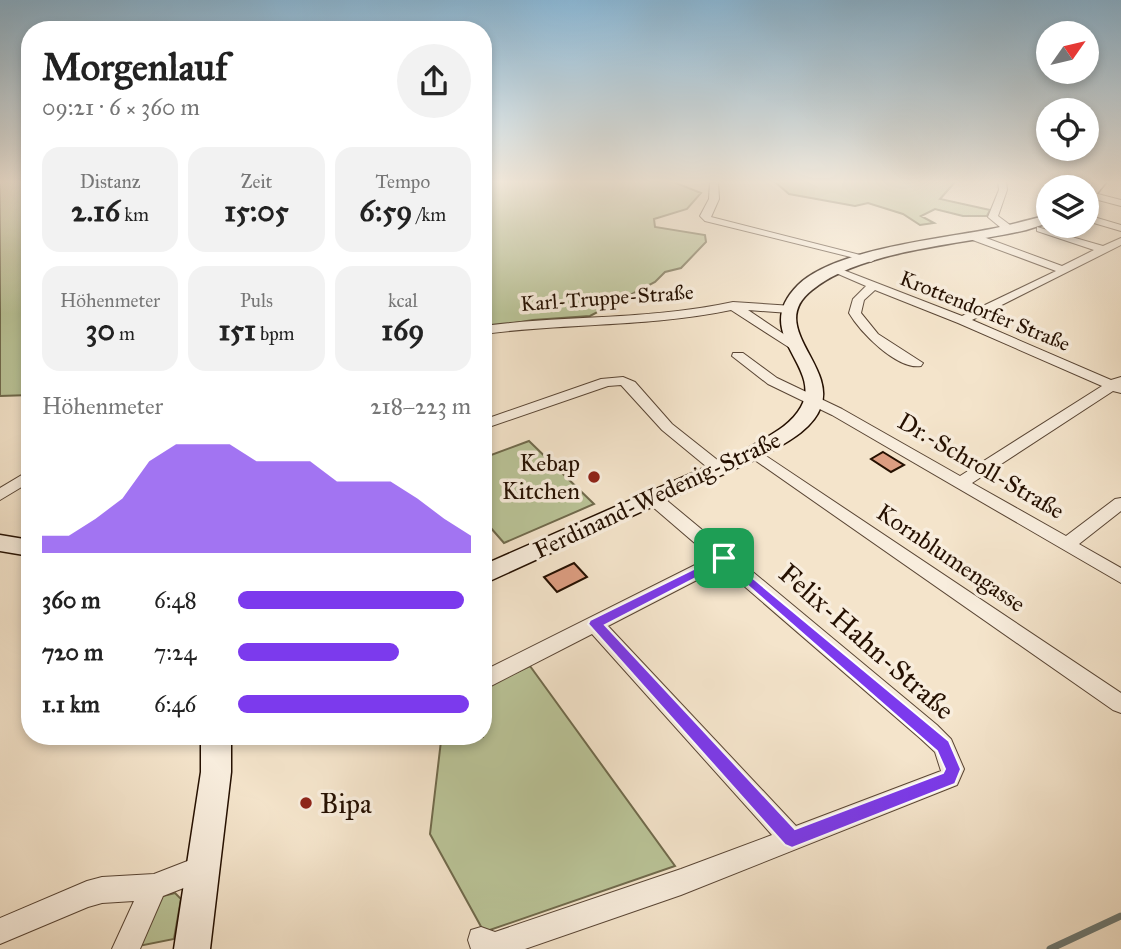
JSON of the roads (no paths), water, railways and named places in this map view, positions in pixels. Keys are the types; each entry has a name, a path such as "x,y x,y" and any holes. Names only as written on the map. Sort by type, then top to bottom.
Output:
{"street":[{"path":"730,225 871,259"},
{"path":"1004,225 1010,230"},
{"path":"814,403 816,390 812,377 794,345 789,330 789,309 804,288 834,270 871,259 1036,225"},
{"path":"974,237 1063,270 1121,241"},
{"path":"1076,238 1104,250"},
{"name":"Krottendorfer Straße","path":"834,270 1118,385"},
{"path":"962,320 1030,290 1065,272 1063,270"},
{"path":"873,286 859,299 855,313 863,327 880,343 916,363"},
{"path":"733,306 794,345"},
{"name":"Karl-Truppe-Straße","path":"492,329 528,324 690,315 733,306 789,309"},
{"name":"Dr.-Schroll-Straße","path":"738,356 758,373 814,403 837,412 1121,576"},
{"path":"492,422 606,382 623,381 630,385 667,427 719,469"},
{"path":"960,482 1118,385"},
{"name":"Ferdinand-Wedenig-Straße","path":"492,571 776,442 799,425 814,403"},
{"name":"Kornblumengasse","path":"754,453 1121,704"},
{"path":"0,495 21,481"},
{"name":"Felix-Hahn-Straße","path":"481,940 495,946 681,881 949,778 953,769 951,759 943,746 929,732 653,498"},
{"path":"1067,544 1121,503"},
{"path":"0,543 21,546"},
{"path":"492,676 724,558"},
{"path":"595,624 792,839"},
{"path":"192,949 216,772 216,745"},
{"path":"0,931 86,894 102,890 154,887 204,868"},
{"path":"126,949 154,887"}],"waterway":[{"path":"1050,949 1121,916"}],"place":[{"name":"Kebap Kitchen","path":"594,477"},
{"name":"Bipa","path":"306,803"}]}
